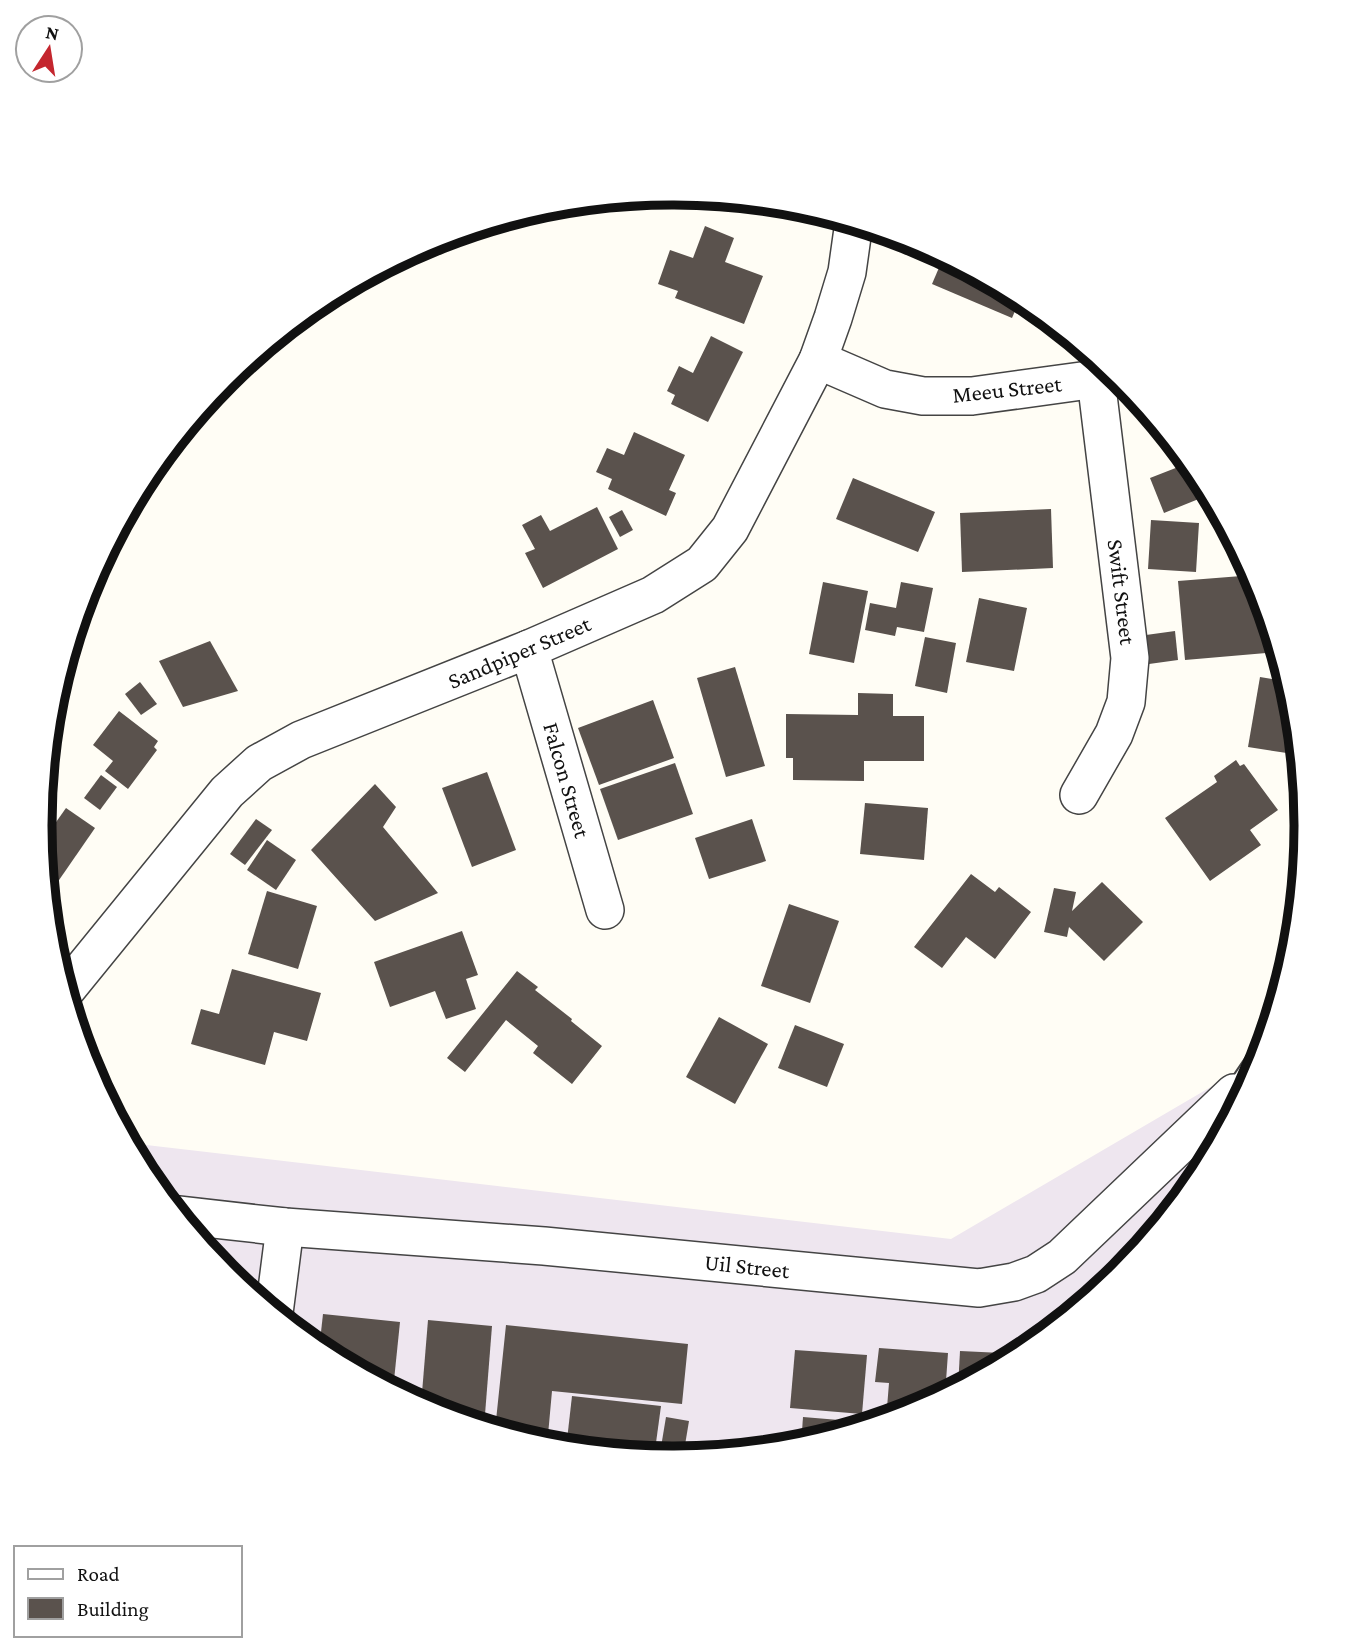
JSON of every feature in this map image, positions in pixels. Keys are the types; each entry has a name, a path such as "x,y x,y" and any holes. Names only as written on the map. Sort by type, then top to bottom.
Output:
{"street":[{"name":"Sandpiper Street","path":"73,981 227,792 259,763 300,740 529,649 653,595 702,564 730,529 818,360 847,272 853,231"},
{"name":"Meeu Street","path":"818,360 885,389 923,396 972,396 1104,378"},
{"name":"Swift Street","path":"1079,795 1114,734 1126,702 1130,658 1107,381"},
{"name":"Falcon Street","path":"529,649 605,910"},
{"name":"Uil Street","path":"191,1217 285,1227 544,1246 979,1288 1014,1282 1036,1274 1062,1256 1228,1104"},
{"path":"275,1302 285,1227"}],"shaded area":[{"path":"1245,1067 1211,1136 1166,1204 1113,1265 1052,1318 1019,1342 948,1382 873,1414 795,1435 714,1445 633,1445 552,1435 474,1414 399,1382 328,1342 295,1318 234,1265 181,1204 141,1144 951,1239"}],"building":[{"path":"705,226 734,238 725,262 763,276 744,324 675,298 678,291 658,284 670,250 693,258"},
{"path":"940,265 1016,308 1012,318 932,284"},
{"path":"711,336 743,352 708,422 671,404 675,395 667,391 679,366 693,373"},
{"path":"634,432 685,455 669,490 676,493 666,516 608,489 612,479 596,472 607,448 624,455"},
{"path":"1180,466 1201,498 1164,513 1150,478"},
{"path":"853,478 935,512 918,552 836,519"},
{"path":"597,507 618,549 543,588 525,553 535,549 522,525 541,515 550,531"},
{"path":"1051,509 1053,568 962,572 960,513"},
{"path":"622,510 633,530 620,537 609,517"},
{"path":"1151,520 1199,523 1196,572 1148,569"},
{"path":"1241,576 1262,626 1270,653 1185,660 1178,581"},
{"path":"823,582 868,591 854,663 809,654"},
{"path":"901,582 933,588 924,632 897,627 895,636 865,630 870,603 896,608"},
{"path":"979,598 1027,608 1014,671 966,662"},
{"path":"1175,631 1178,660 1149,664 1146,635"},
{"path":"925,637 956,643 947,693 915,686"},
{"path":"210,641 238,691 183,707 159,661"},
{"path":"735,667 765,766 726,777 697,678"},
{"path":"1260,677 1277,680 1290,753 1248,747"},
{"path":"140,682 157,704 141,715 125,694"},
{"path":"858,693 893,694 893,716 924,716 924,761 864,761 864,781 793,780 793,758 786,758 786,714 858,715"},
{"path":"653,700 674,758 599,785 578,728"},
{"path":"119,711 158,741 154,747 157,750 128,789 105,771 113,761 93,745"},
{"path":"1236,760 1240,766 1244,764 1278,810 1250,830 1261,845 1210,881 1165,818 1217,782 1214,776"},
{"path":"675,763 693,814 618,840 600,789"},
{"path":"487,772 516,850 472,867 442,788"},
{"path":"101,775 117,787 100,810 84,798"},
{"path":"375,784 396,807 383,827 438,893 375,921 311,850"},
{"path":"865,803 928,808 924,860 860,854"},
{"path":"66,808 95,828 57,883 54,866 52,828"},
{"path":"256,819 272,830 245,865 230,854"},
{"path":"752,819 766,861 709,879 695,838"},
{"path":"267,840 296,860 276,890 247,870"},
{"path":"971,874 995,892 999,887 1031,912 995,959 966,937 942,968 914,947"},
{"path":"1102,882 1143,922 1104,961 1069,927 1067,937 1044,932 1054,888 1076,892 1072,911"},
{"path":"267,891 317,906 298,969 248,954"},
{"path":"789,904 839,921 810,1003 761,986"},
{"path":"462,931 478,975 466,979 476,1009 446,1019 435,991 390,1007 374,962"},
{"path":"232,969 321,993 307,1041 274,1032 265,1065 191,1044 201,1009 219,1014"},
{"path":"517,971 538,987 535,990 602,1046 572,1084 533,1053 538,1046 506,1020 465,1072 447,1058"},
{"path":"719,1017 768,1044 735,1104 686,1077"},
{"path":"795,1025 844,1044 827,1087 778,1068"},
{"path":"323,1314 400,1322 394,1379 363,1363 320,1337"},
{"path":"428,1320 492,1326 485,1417 422,1393"},
{"path":"506,1325 688,1344 682,1404 552,1391 548,1434 496,1420"},
{"path":"879,1348 948,1353 946,1383 911,1399 887,1409 889,1383 875,1382"},
{"path":"795,1350 867,1355 862,1414 790,1408"},
{"path":"960,1351 1001,1353 984,1363 959,1376"},
{"path":"572,1396 661,1406 656,1446 567,1437"},
{"path":"666,1417 689,1421 685,1446 661,1446"},
{"path":"803,1417 849,1421 834,1425 802,1433"}]}
